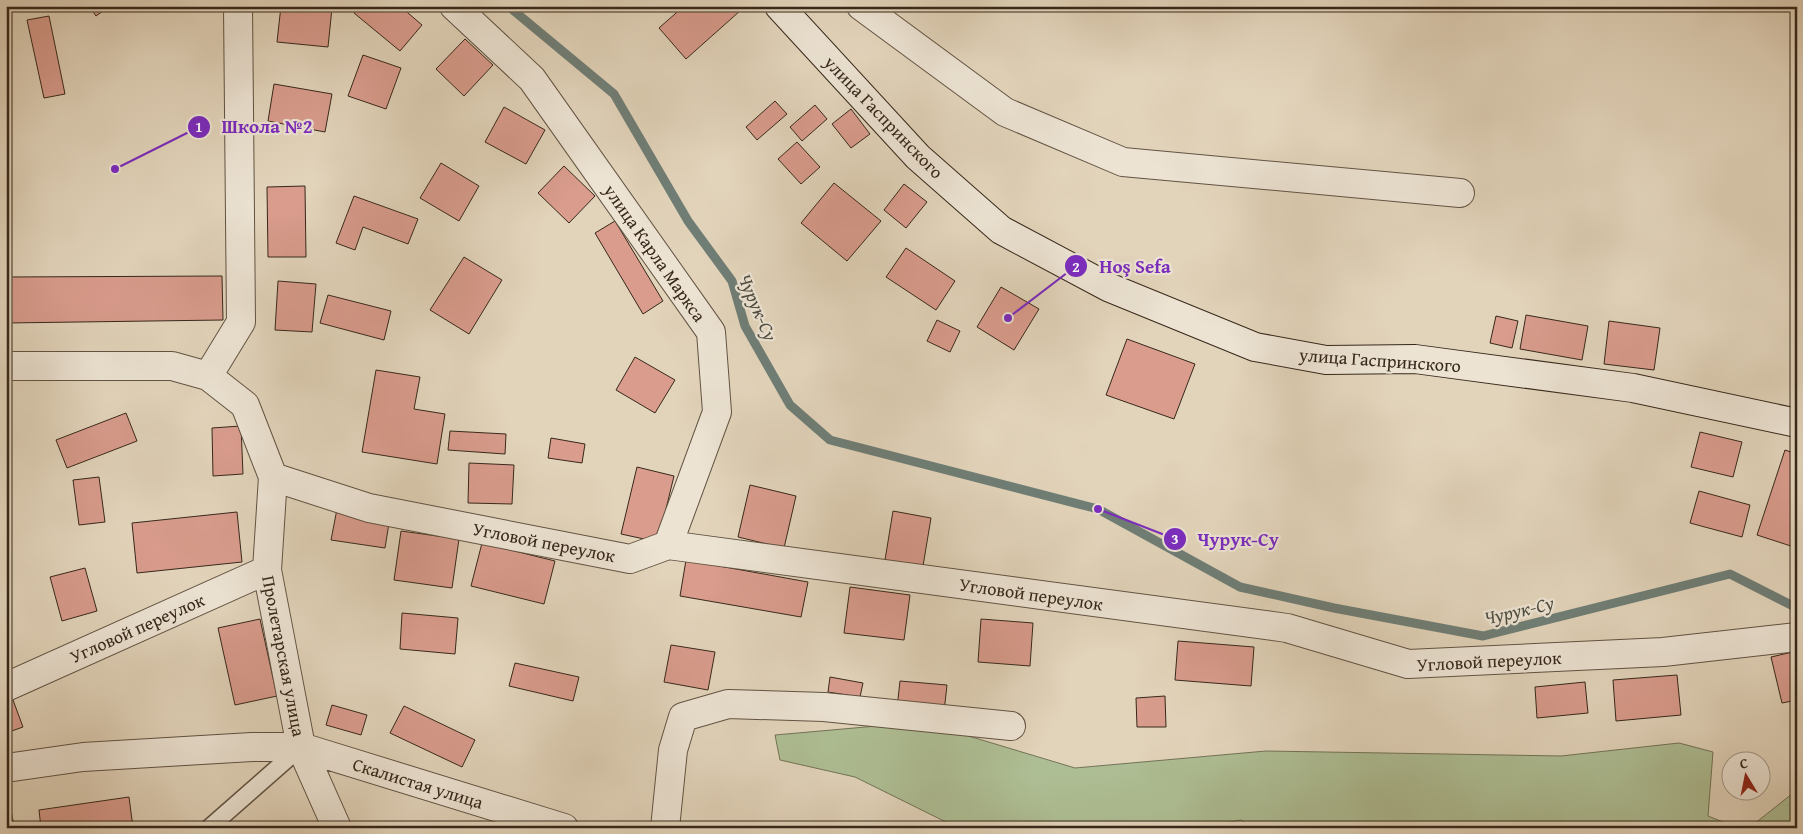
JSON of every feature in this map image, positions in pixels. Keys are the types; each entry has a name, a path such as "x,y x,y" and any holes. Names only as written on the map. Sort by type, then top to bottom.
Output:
{"street":[{"path":"208,376 241,322 238,6"},
{"name":"улица Карла Маркса","path":"454,6 532,79 711,332 718,412 668,545"},
{"name":"улица Гаспринского","path":"779,6 918,157 1000,230 1108,287 1236,340 1255,347 1326,360 1415,359 1633,388 1797,423"},
{"path":"861,6 1005,112 1123,162 1460,193"},
{"path":"6,366 172,366 208,376 245,405 273,476"},
{"name":"Угловой переулок","path":"273,476 369,508 630,559 668,545 1288,628 1408,664 1663,652 1797,637"},
{"name":"Пролетарская улица","path":"273,476 267,570 301,747 337,828"},
{"name":"Угловой переулок","path":"6,687 267,570"},
{"path":"665,828 673,750 683,717 728,704 737,704 824,707 1011,726"},
{"name":"Скалистая улица","path":"6,768 83,756 252,747 301,747 564,828"}],"lane":[{"path":"209,828 301,747"}],"green space":[{"path":"922,722 1075,768 1266,751 1561,756 1679,743 1713,752 1708,816 1738,828 1254,828 1241,820 1200,828 958,828 855,777 780,760 775,735"},
{"path":"1797,790 1797,828 1749,828"}],"building":[{"path":"89,6 110,6 96,16"},
{"path":"281,6 332,8 328,47 277,42"},
{"path":"360,6 400,6 422,25 400,51 354,13"},
{"path":"684,6 738,6 741,10 686,59 659,28"},
{"path":"49,16 65,94 44,98 27,20"},
{"path":"465,39 493,65 464,96 436,69"},
{"path":"363,55 401,68 386,109 348,96"},
{"path":"274,84 332,94 325,132 268,121"},
{"path":"775,101 787,114 757,140 746,127"},
{"path":"815,105 827,119 802,141 790,127"},
{"path":"504,107 545,130 526,164 485,142"},
{"path":"851,109 870,134 851,148 832,124"},
{"path":"797,142 820,167 801,184 778,159"},
{"path":"441,163 479,186 459,221 420,198"},
{"path":"564,166 595,196 569,223 538,193"},
{"path":"6,167 8,277 6,277"},
{"path":"834,183 881,221 847,261 801,223"},
{"path":"904,184 927,202 906,228 884,210"},
{"path":"305,186 306,257 268,257 267,187"},
{"path":"354,196 418,219 408,244 363,227 355,250 336,243"},
{"path":"615,221 663,301 643,314 595,233"},
{"path":"906,248 955,281 936,310 886,277"},
{"path":"464,257 502,280 469,334 430,310"},
{"path":"222,276 223,320 6,323 6,277"},
{"path":"278,281 316,284 312,332 275,330"},
{"path":"1001,287 1039,309 1014,350 977,327"},
{"path":"328,295 391,311 384,340 320,323"},
{"path":"1526,315 1588,326 1582,360 1520,349"},
{"path":"1496,316 1518,321 1512,348 1490,343"},
{"path":"937,320 960,331 950,352 927,341"},
{"path":"1609,321 1660,328 1654,370 1604,364"},
{"path":"1127,339 1195,364 1174,419 1106,395"},
{"path":"635,357 675,380 655,413 616,390"},
{"path":"376,370 420,377 414,409 445,414 437,464 362,452"},
{"path":"126,413 137,441 67,468 56,440"},
{"path":"241,426 243,474 213,476 212,428"},
{"path":"450,431 506,434 505,454 448,450"},
{"path":"1700,432 1742,442 1733,477 1691,467"},
{"path":"551,438 585,444 582,463 548,458"},
{"path":"1785,450 1797,454 1797,548 1757,535"},
{"path":"469,463 514,465 512,504 468,503"},
{"path":"637,467 674,476 658,542 621,534"},
{"path":"99,477 105,522 79,525 73,480"},
{"path":"750,485 796,496 784,548 738,537"},
{"path":"1699,491 1750,505 1742,537 1690,523"},
{"path":"337,509 390,517 385,548 331,540"},
{"path":"893,511 931,518 923,566 885,560"},
{"path":"237,512 242,562 137,573 132,523"},
{"path":"401,531 459,539 452,588 394,580"},
{"path":"482,543 555,561 544,604 471,586"},
{"path":"686,560 808,582 801,617 680,596"},
{"path":"85,568 97,611 62,621 50,577"},
{"path":"850,587 910,595 904,640 844,633"},
{"path":"402,613 458,618 455,654 400,649"},
{"path":"260,619 277,696 235,705 218,628"},
{"path":"981,619 1033,623 1030,666 978,662"},
{"path":"1178,641 1254,647 1251,686 1175,680"},
{"path":"671,645 715,652 708,690 664,682"},
{"path":"1797,651 1797,700 1782,703 1771,657"},
{"path":"515,663 579,677 573,701 509,686"},
{"path":"1677,675 1681,715 1616,721 1613,680"},
{"path":"830,677 863,683 860,697 828,692"},
{"path":"900,681 947,685 944,712 897,708"},
{"path":"1585,682 1588,713 1537,718 1535,687"},
{"path":"1165,696 1166,727 1137,727 1136,698"},
{"path":"13,700 23,727 6,733 6,702"},
{"path":"332,705 367,715 361,735 326,725"},
{"path":"404,706 475,740 462,767 390,733"},
{"path":"129,797 133,828 41,828 39,810"},
{"path":"12,814 14,828 6,828 6,816"}],"waterway":[{"name":"Чурук-Су","path":"508,6 614,94 688,221 732,281 745,326 790,405 830,440 1098,509 1240,587 1334,608 1483,636 1730,574 1797,608"}],"place":[{"name":"Школа №2","path":"115,169"},
{"name":"Hoş Sefa","path":"1008,318"},
{"name":"Чурук-Су","path":"1098,509"}]}
